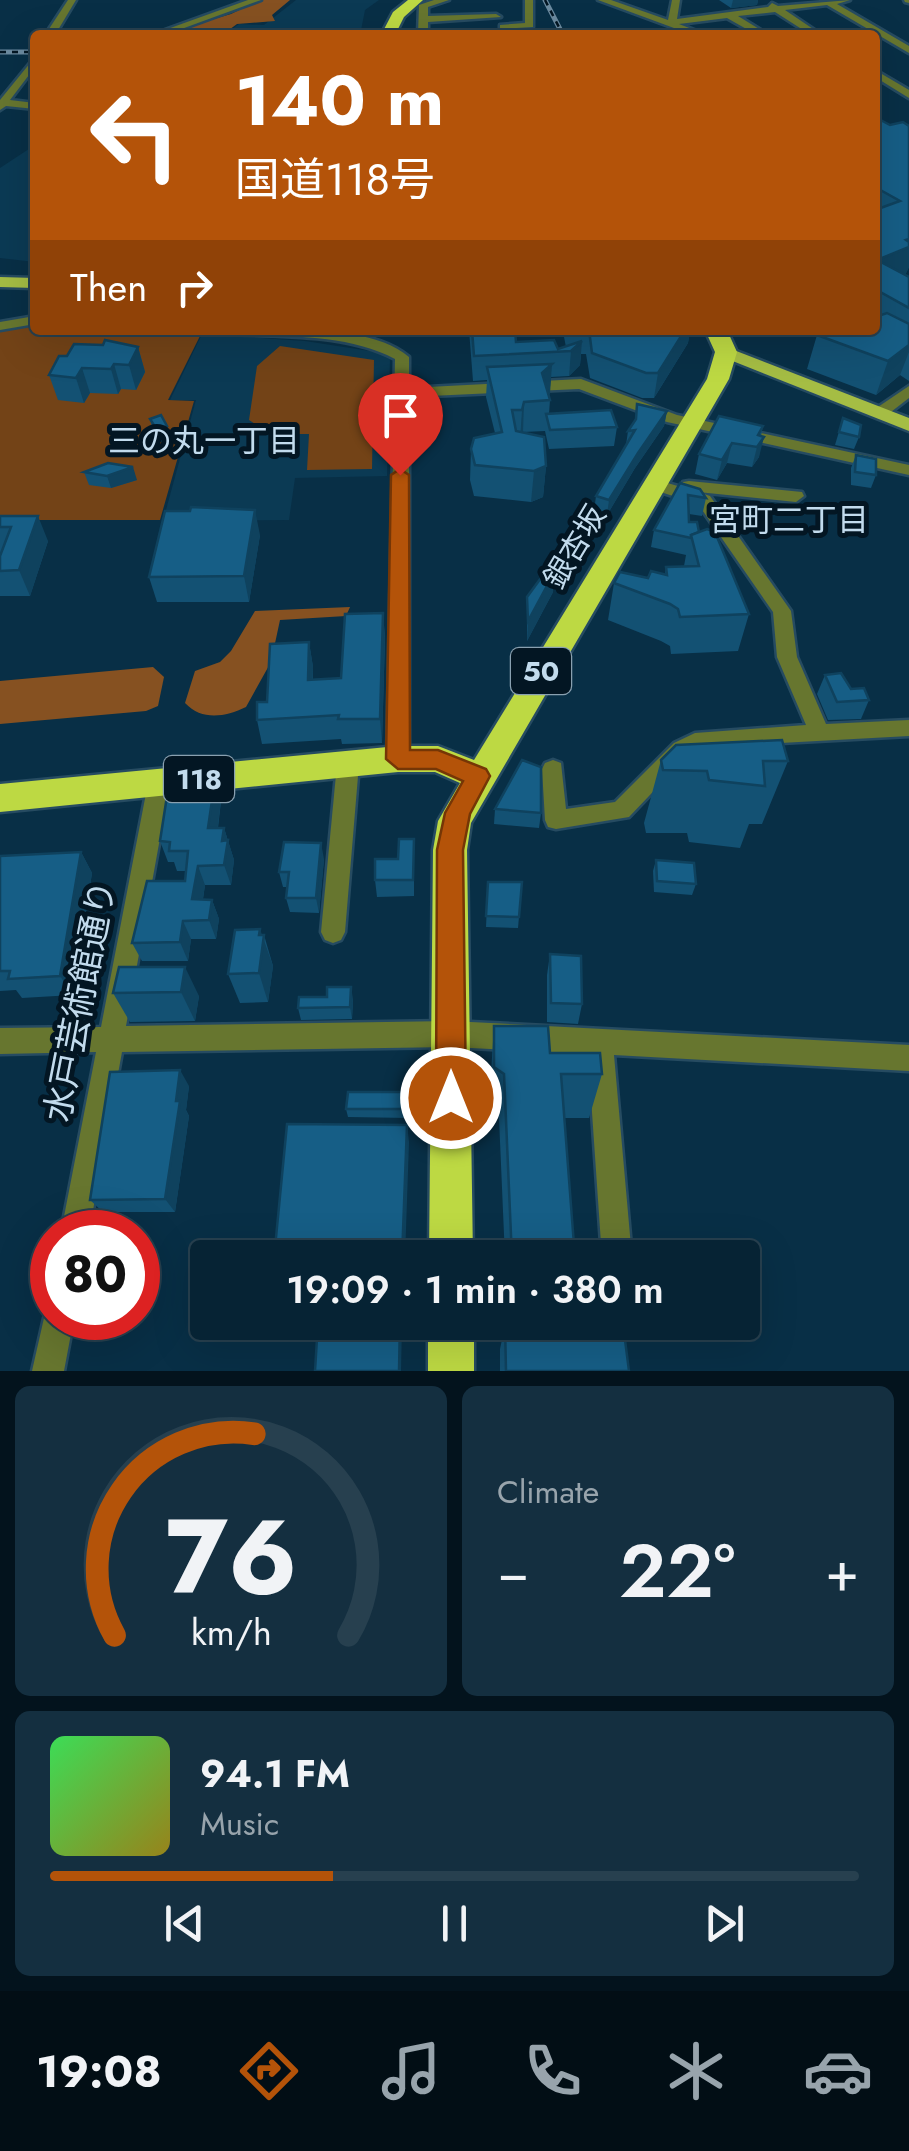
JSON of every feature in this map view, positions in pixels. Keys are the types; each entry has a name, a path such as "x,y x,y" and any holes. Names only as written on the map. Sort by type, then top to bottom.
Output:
{"highway":[{"path":"390,30 398,14 416,0"},
{"path":"718,335 726,352"},
{"name":"銀杏坂","path":"478,776 722,371 726,352"},
{"name":"118","path":"0,798 398,759 438,760 478,776"},
{"name":"50","path":"451,1240 452,834 478,776"},
{"path":"451,1340 452,1371"}],"main road":[{"path":"0,282 30,283"},
{"path":"726,352 909,426"}],"street":[{"path":"53,30 72,0"},
{"path":"224,0 254,2"},
{"path":"423,30 424,4 445,0"},
{"path":"484,0 502,26"},
{"path":"424,19 530,25 529,0"},
{"path":"602,0 620,2 690,30"},
{"path":"672,22 676,0"},
{"path":"762,0 809,30"},
{"path":"672,22 844,0"},
{"path":"826,1 875,30"},
{"path":"166,30 254,2"},
{"path":"729,15 755,30"},
{"path":"672,22 684,30"},
{"path":"56,24 66,30"},
{"path":"880,33 909,50"},
{"path":"2,105 30,67"},
{"path":"880,76 909,94"},
{"path":"880,82 909,78"},
{"path":"2,105 30,106"},
{"path":"0,326 30,321"},
{"path":"306,335 383,347 402,356 398,759"},
{"path":"401,392 581,384 612,399 692,422 909,470"},
{"path":"881,412 909,391"},
{"path":"656,481 705,490 796,496"},
{"path":"656,481 704,500 782,611 788,657 820,732"},
{"path":"552,768 556,820 621,810 681,750 702,739 909,728"},
{"path":"333,932 348,764"},
{"name":"水戸芸術館通り","path":"79,1210 159,783"},
{"path":"0,1041 451,1034 909,1058"},
{"path":"600,1040 616,1240"},
{"path":"48,1371 54,1340"}],"shaded area":[{"path":"259,0 290,0 272,15 275,21 237,24 229,30 176,30 231,14"},
{"path":"296,0 379,0 365,10 361,30 231,30 239,24 264,25"},
{"path":"30,148 30,261 0,258 0,168"},
{"path":"30,325 30,335 200,335 168,400 194,401 160,520 0,520 0,330"},
{"path":"202,335 305,341 383,353 390,359 387,476 295,478 289,520 163,521 196,400 170,400"},
{"path":"280,346 374,360 372,469 307,470 309,434 271,434 249,420 257,366"},
{"path":"350,607 346,616 280,620 271,662 246,707 214,716 199,713 185,703 195,671 220,662 231,651 255,611"},
{"path":"153,667 164,677 158,706 146,711 0,724 0,681"}],"building":[{"path":"880,120 890,125 903,122 909,126 909,247 880,259 880,208 900,201 880,190"},
{"path":"880,262 909,277 909,308 880,292"},
{"path":"887,313 909,324 909,345 888,361 817,335 880,335 880,315"},
{"path":"472,335 515,335 516,342 554,340 558,349 582,341 571,351 474,356"},
{"path":"590,335 682,335 658,373 646,373 592,353"},
{"path":"105,340 138,347 129,365 82,368 76,378 49,375 59,356 67,356 74,344 103,345"},
{"path":"552,364 542,373 550,400 524,402 522,410 512,410 516,431 544,437 546,466 534,471 475,465 471,449 474,438 502,432 487,367"},
{"path":"637,404 667,411 609,500 596,496 635,430 628,431 636,419"},
{"path":"611,410 617,427 550,430 546,414"},
{"path":"161,415 167,426 157,430 150,419"},
{"path":"719,416 763,426 758,435 764,437 757,447 732,443 722,460 699,454"},
{"path":"843,418 861,425 859,437 839,432"},
{"path":"856,455 876,459 876,475 855,472"},
{"path":"108,463 133,467 107,476 84,472"},
{"path":"680,483 700,489 706,498 688,495 689,522 697,522 699,532 691,538 654,530"},
{"path":"191,507 255,510 244,576 149,577 165,511 190,511"},
{"path":"0,516 38,516 19,570 0,571 0,556 11,527 0,527"},
{"path":"707,529 715,532 749,614 680,617 678,609 670,604 614,583 620,572 648,578 651,571 667,575 666,567 699,566 691,535"},
{"path":"549,567 555,571 528,621 527,597"},
{"path":"383,613 380,719 338,719 339,715 257,720 257,702 267,702 270,644 309,642 308,680 341,678 345,614"},
{"path":"841,673 851,689 864,688 869,700 837,702 825,675"},
{"path":"782,740 788,761 763,761 765,786 709,780 707,771 663,770 661,760 676,745"},
{"path":"522,760 541,767 541,813 495,809"},
{"path":"215,780 208,828 224,828 222,841 228,840 224,865 198,866 192,899 212,900 209,920 183,921 180,942 132,943 147,881 185,881 188,851 169,851 170,842 160,841 167,796 177,795 179,782"},
{"path":"399,839 414,839 413,880 375,880 375,859 398,859"},
{"path":"284,842 321,843 316,898 286,898 289,872 279,872"},
{"path":"81,852 60,976 8,979 10,971 0,971 0,856"},
{"path":"656,860 694,863 696,884 657,881"},
{"path":"488,882 522,882 519,917 486,916"},
{"path":"260,929 259,935 264,935 259,973 228,974 235,930"},
{"path":"550,954 581,956 582,1004 551,1003"},
{"path":"119,967 185,967 181,992 113,993"},
{"path":"327,987 351,987 350,1007 298,1008 299,997 327,997"},
{"path":"494,1026 548,1026 550,1053 600,1053 602,1074 561,1074 574,1240 511,1240 504,1074 494,1067"},
{"path":"180,1070 176,1101 180,1101 165,1199 90,1200 110,1072"},
{"path":"348,1092 409,1092 409,1109 346,1109"},
{"path":"287,1124 407,1125 403,1240 276,1240"},
{"path":"317,1340 400,1340 399,1371 315,1371"},
{"path":"505,1340 625,1340 629,1371 506,1371"}],"railway":[{"path":"545,0 560,30"},
{"path":"0,52 30,52"}],"district":[{"name":"三の丸一丁目","path":"204,441"},
{"name":"宮町二丁目","path":"789,520"}],"route":[{"path":"400,475 398,759 438,760 478,776 461,804 450,850 451,1098"}]}
